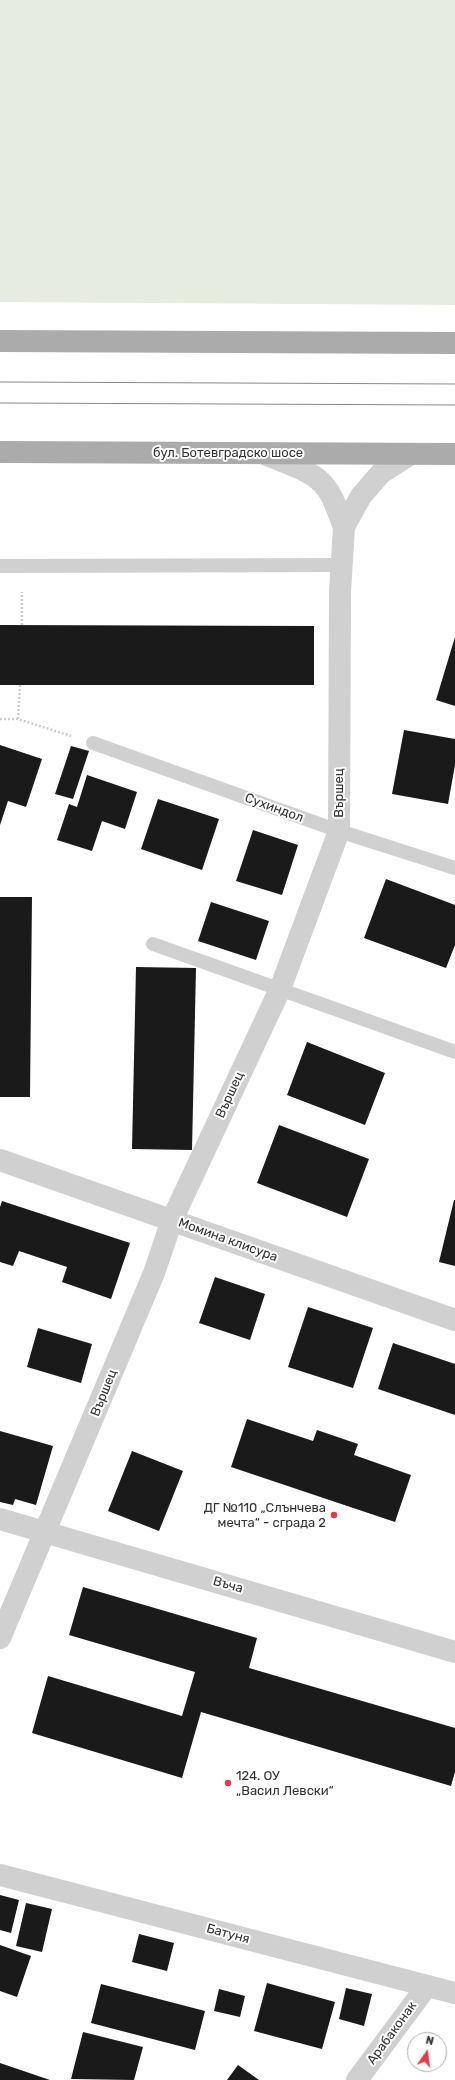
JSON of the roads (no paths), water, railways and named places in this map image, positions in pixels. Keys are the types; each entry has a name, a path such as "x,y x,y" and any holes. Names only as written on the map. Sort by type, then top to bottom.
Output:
{"main road":[{"path":"0,341 455,343"},
{"name":"бул. Ботевградско шосе","path":"0,452 455,454"}],"street":[{"name":"Вършец","path":"262,453 300,469 322,482 334,503 344,527"},
{"name":"Вършец","path":"0,1638 154,1273 172,1220 280,989 339,831 341,565 344,527 361,496 381,473 411,454"},
{"name":"Момина клисура","path":"0,1160 455,1320"},
{"name":"Въча","path":"0,1519 455,1652"},
{"name":"Батуня","path":"0,1875 455,1994"},
{"name":"Арабаконак","path":"357,2080 427,1986"}],"lane":[{"path":"0,566 341,565"},
{"name":"Сухиндол","path":"93,743 339,831 455,868"},
{"path":"153,944 455,1052"}],"tram line":[{"path":"0,382 455,384"},
{"path":"0,403 455,405"}],"place":[{"name":"ДГ №110 „Слънчева мечта“ - сграда 2","path":"334,1515"},
{"name":"124. ОУ „Васил Левски“","path":"228,1783"}]}
